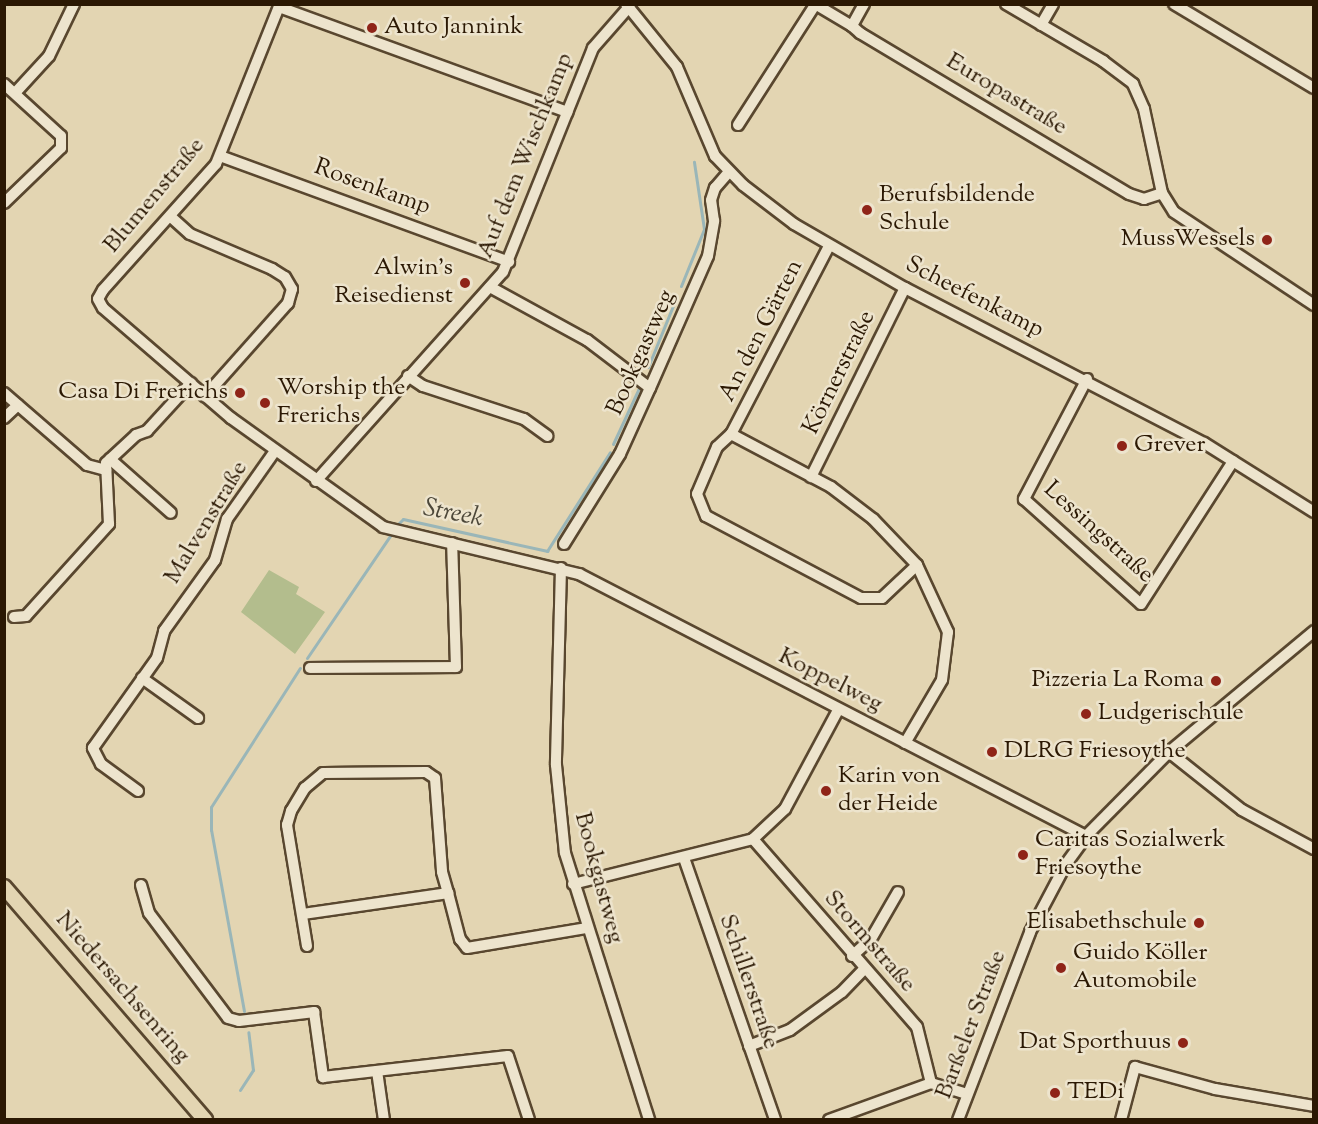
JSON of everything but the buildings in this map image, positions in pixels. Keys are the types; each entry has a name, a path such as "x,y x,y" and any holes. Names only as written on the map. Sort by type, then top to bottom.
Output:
{"main road":[{"name":"Niedersachsenring","path":"4,887 205,1119"}],"street":[{"path":"15,93 49,56 74,4"},
{"path":"852,26 864,4"},
{"path":"1006,4 1103,61 1133,84 1144,109 1162,193 1174,212 1190,225 1314,304"},
{"path":"1041,25 1053,4"},
{"path":"1174,4 1314,88"},
{"name":"Auf dem Wischkamp","path":"316,481 490,287 509,262 593,48 628,5"},
{"name":"Scheefenkamp","path":"628,5 677,67 700,129 715,156 729,172 794,224 906,288 1086,379 1233,461 1314,512"},
{"path":"738,125 815,5"},
{"name":"Europastraße","path":"815,5 1129,194 1144,199 1162,193"},
{"path":"279,6 568,112"},
{"name":"Blumenstraße","path":"191,383 103,308 98,298 171,217 220,156 279,6"},
{"path":"4,84 61,136 61,148 4,204"},
{"name":"Rosenkamp","path":"220,156 509,262"},
{"name":"Bookgastweg","path":"564,544 620,453 650,388 708,256 714,221 711,200 715,188 729,172"},
{"path":"171,217 205,242 272,269 285,277 292,290 288,303 206,396"},
{"name":"An den Gärten","path":"829,246 731,434 717,447 697,494 706,516 861,598 882,598 917,565"},
{"path":"490,287 587,340 650,388"},
{"name":"Körnerstraße","path":"811,477 906,288"},
{"path":"408,376 423,386 524,419 547,436"},
{"name":"Lessingstraße","path":"1086,379 1024,499 1140,604 1233,461"},
{"path":"14,616 26,616 109,524 108,464 136,435 147,431 191,383 316,481"},
{"path":"4,393 87,465 108,464 171,513"},
{"path":"4,418 18,405"},
{"path":"731,434 811,477 873,519 917,565 948,632 942,680 905,743"},
{"name":"Malvenstraße","path":"138,790 101,764 93,748 157,658 164,631 215,560 227,519 275,451"},
{"name":"Koppelweg","path":"316,481 394,530 558,567 1086,836"},
{"path":"310,668 456,667 452,543"},
{"name":"Bookgastweg","path":"558,567 557,790 573,884 649,1119"},
{"name":"Barßeler Straße","path":"958,1119 1030,932 1066,864 1086,836 1169,752 1314,631"},
{"path":"142,678 198,718"},
{"path":"573,884 753,839 785,809 838,710"},
{"path":"1169,752 1242,810 1314,849"},
{"path":"306,946 303,914 287,825 291,811 305,788 323,773 426,772 435,778 442,872 460,939 467,948 587,928"},
{"name":"Stormstraße","path":"753,839 852,956 917,1027 931,1083"},
{"name":"Schillerstraße","path":"684,858 775,1119"},
{"path":"141,885 149,913 228,1018 239,1021 314,1012 323,1077 508,1056 529,1119"},
{"path":"852,956 871,939 898,892"},
{"path":"303,914 448,893"},
{"path":"748,1046 790,1030 842,992 864,969"},
{"path":"1121,1119 1135,1067 1215,1089 1314,1106"},
{"path":"377,1071 384,1119"},
{"path":"829,1119 931,1083 967,1095"}],"green space":[{"path":"269,570 299,587 296,594 325,612 295,654 241,612"}],"waterway":[{"name":"Streek","path":"681,286 704,229 694,162"},
{"name":"Streek","path":"648,367 675,301"},
{"name":"Streek","path":"613,444 639,388"},
{"name":"Streek","path":"395,527 403,519 547,551 610,452"},
{"name":"Streek","path":"307,658 392,533"},
{"name":"Streek","path":"244,1011 211,830 211,807 300,668"},
{"name":"Streek","path":"240,1090 253,1070 248,1032"}],"place":[{"name":"Auto Jannink","path":"372,28"},
{"name":"Berufsbildende Schule","path":"867,210"},
{"name":"MussWessels","path":"1267,240"},
{"name":"Alwin's Reisedienst","path":"465,283"},
{"name":"Casa Di Frerichs","path":"240,393"},
{"name":"Worship the Frerichs","path":"265,403"},
{"name":"Grever","path":"1122,446"},
{"name":"Pizzeria La Roma","path":"1216,681"},
{"name":"Ludgerischule","path":"1086,714"},
{"name":"DLRG Friesoythe","path":"992,752"},
{"name":"Karin von der Heide","path":"826,791"},
{"name":"Caritas Sozialwerk Friesoythe","path":"1023,855"},
{"name":"Elisabethschule","path":"1199,923"},
{"name":"Guido Köller Automobile","path":"1061,968"},
{"name":"Dat Sporthuus","path":"1183,1043"},
{"name":"TEDi","path":"1055,1093"}]}
